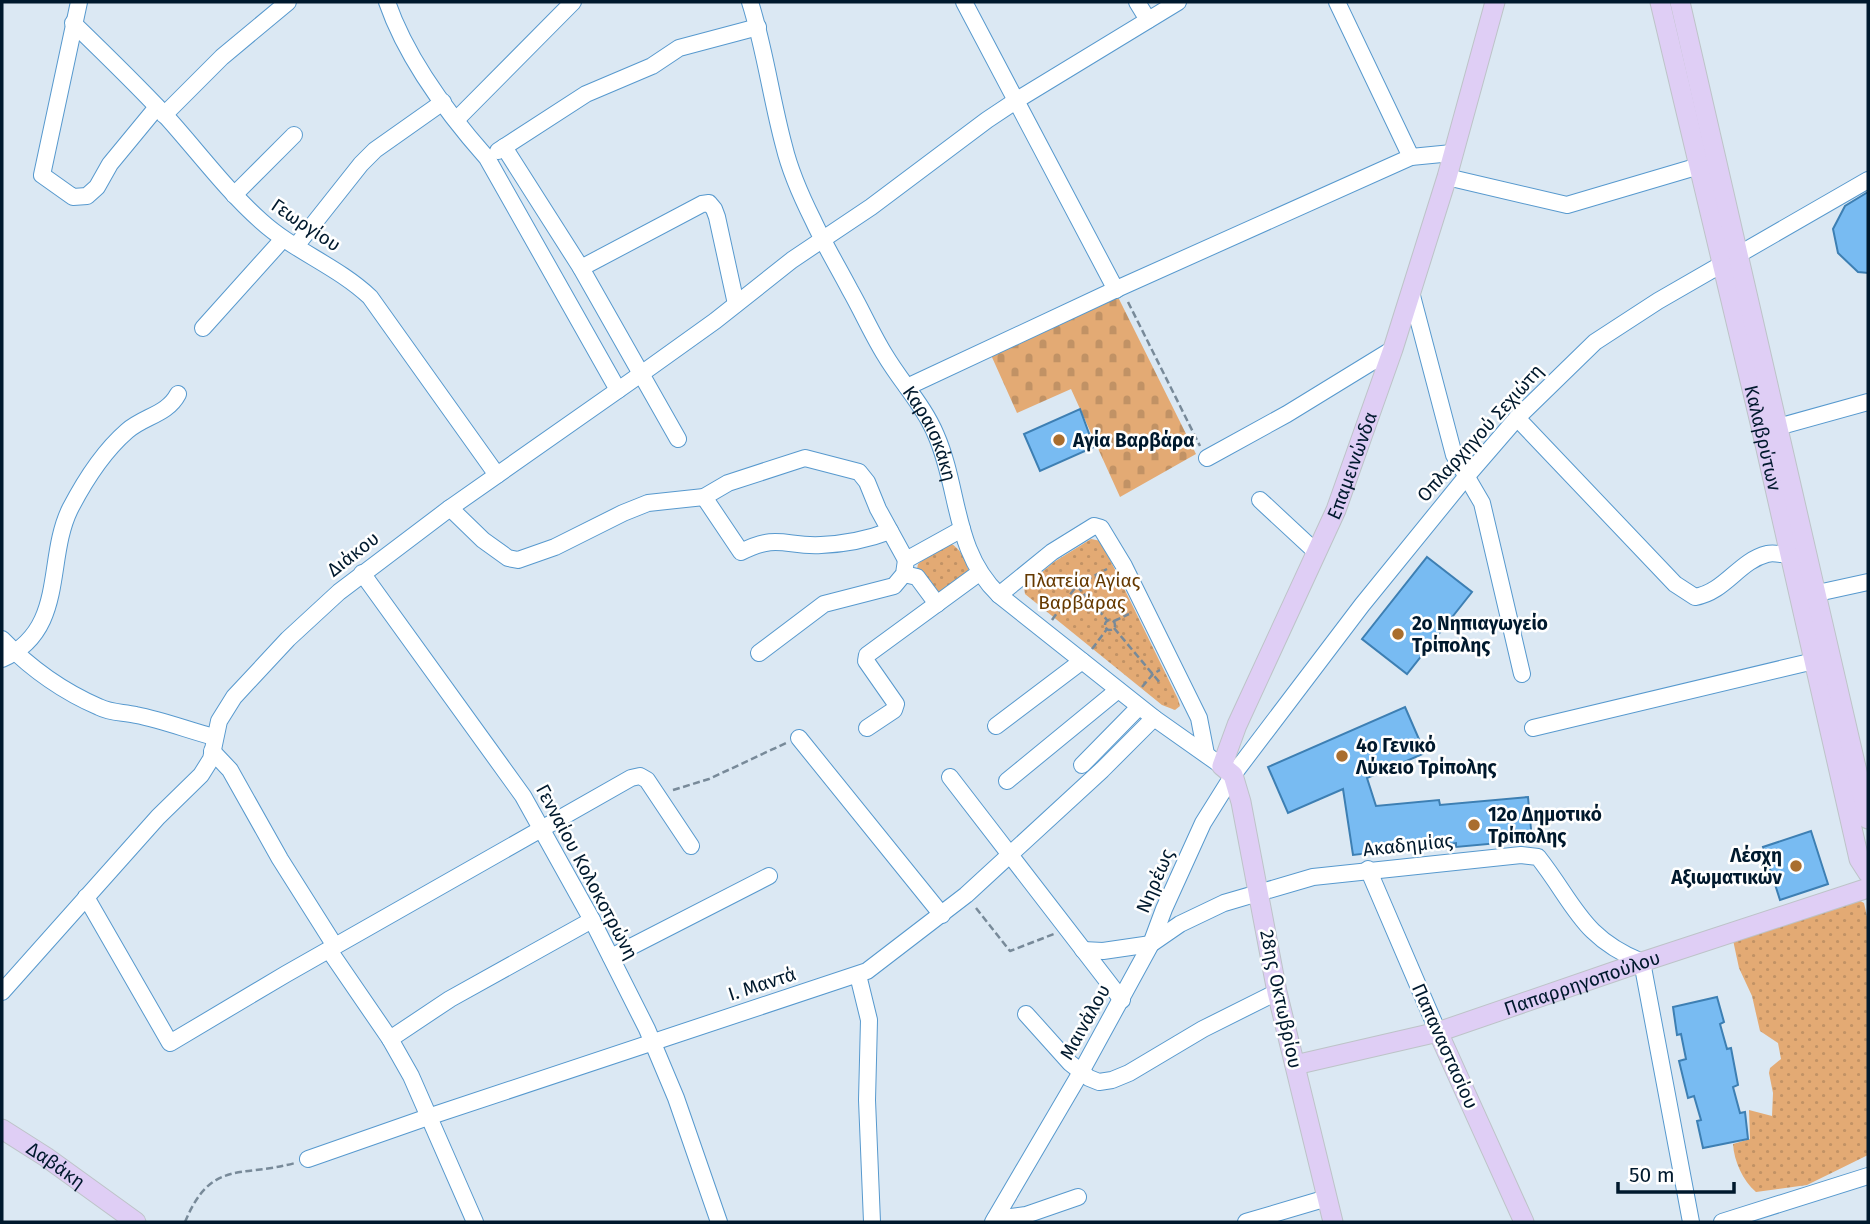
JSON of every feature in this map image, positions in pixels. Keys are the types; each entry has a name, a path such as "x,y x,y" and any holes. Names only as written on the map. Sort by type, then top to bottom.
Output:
{"main road":[{"name":"Επαμεινώνδα","path":"1220,765 1336,510 1393,349 1447,177 1495,2"},
{"name":"Καλαβρύτων","path":"1660,2 1699,166 1731,259"},
{"name":"Καλαβρύτων","path":"1680,2 1731,259 1807,596 1868,819"},
{"name":"Καλαβρύτων","path":"1769,429 1790,555 1807,596 1814,661 1859,859 1868,873"},
{"name":"28ης Οκτωβρίου","path":"1220,765 1241,802 1277,992 1332,1222"},
{"name":"Παπαρρηγοπούλου","path":"1295,1065 1438,1032 1868,888"},
{"name":"Παπαναστασίου","path":"1438,1032 1524,1222"},
{"name":"Δαβάκη","path":"2,1129 109,1201"},
{"path":"109,1201 136,1222"},
{"path":"109,1201 152,1222"}],"street":[{"path":"79,2 42,176 73,197 87,196 97,187 110,164 161,111 280,4"},
{"path":"387,2 403,40 443,102 487,158 618,390"},
{"path":"456,120 573,2"},
{"name":"Καραισκάκη","path":"750,2 758,27 784,149 801,193 822,239 885,355 929,421 939,442 967,549 979,573 999,595 1043,631 1153,718 1220,765"},
{"path":"964,2 1118,289"},
{"path":"1137,2 1148,20"},
{"name":"Διάκου","path":"2,992 158,817 201,775 210,762 219,721 234,697 313,615 362,573 1017,100 1178,2"},
{"path":"1337,2 1411,157"},
{"name":"Γεωργίου","path":"74,23 161,111 234,195 262,222 352,281 370,298 497,475"},
{"path":"487,158 586,94 652,66 679,48 758,27"},
{"path":"203,328 289,242 361,164 376,150 443,102"},
{"path":"234,195 294,135"},
{"path":"504,147 581,268 678,439"},
{"path":"907,387 1411,157 1452,153"},
{"path":"1447,177 1567,205 1699,166"},
{"name":"Οπλαρχηγού Σεχιώτη","path":"1220,765 1354,616 1517,418 1595,342 1658,301 1868,180"},
{"path":"581,268 695,207 709,203 717,217 736,304"},
{"path":"1411,292 1454,455 1482,503 1522,674"},
{"path":"1207,458 1287,414 1393,349"},
{"path":"9,656 38,627 48,606 65,522 83,485 128,429 171,405 178,394"},
{"path":"1769,429 1868,402"},
{"path":"1517,418 1675,584 1695,597 1710,594 1750,563 1768,554 1790,555"},
{"path":"450,508 498,551 517,560 555,547 648,503 704,497 728,483 805,458 859,472 867,482 905,567 917,577 937,604"},
{"path":"704,497 741,552 774,540 819,545 876,536 890,531"},
{"path":"1261,500 1316,552"},
{"path":"999,595 1052,552 1094,526 1105,531 1220,765"},
{"path":"759,653 824,604 894,586 905,567 962,529"},
{"name":"Γενναίου Κολοκοτρώνη","path":"362,573 488,746 541,827 592,920 652,1042 680,1110 719,1222"},
{"path":"867,729 894,710 895,705 866,661 867,655 979,573"},
{"path":"1807,596 1868,582"},
{"path":"2,639 9,656 100,708 135,714 213,744 332,948 411,1076 475,1222"},
{"path":"996,726 1082,661"},
{"path":"1533,728 1814,661"},
{"path":"1082,765 1129,699"},
{"path":"1007,781 1129,699"},
{"path":"1187,741 1196,713"},
{"name":"Ι. Μαντά","path":"308,1159 430,1116 859,975 873,968 966,895 1102,770 1153,718"},
{"path":"799,738 942,915"},
{"name":"Νηρέως","path":"1083,950 1103,951 1152,944 1164,909 1203,823 1220,765"},
{"path":"86,897 170,1043 541,827 631,778 640,776 647,780 691,846"},
{"path":"950,777 1122,1000"},
{"name":"Ακαδημίας","path":"1259,893 1313,877 1368,869 1521,855 1538,857 1589,929 1618,952 1642,962"},
{"name":"Παπαναστασίου","path":"1368,869 1438,1032"},
{"path":"611,957 769,876"},
{"name":"Μαινάλου","path":"994,1220 1152,944 1201,913 1259,893"},
{"path":"390,1040 450,999 592,920"},
{"path":"1642,962 1691,1222"},
{"path":"859,975 869,1020 867,1100 872,1222"},
{"path":"1026,1014 1081,1072 1095,1082 1112,1080 1203,1029 1277,992"},
{"path":"1721,1222 1868,1176"},
{"path":"994,1220 1026,1215 1078,1197"},
{"path":"1245,1222 1327,1198"}],"path":[{"path":"1118,289 1207,458"},
{"path":"1043,631 1077,585 1122,561"},
{"path":"1070,578 1107,620 1114,621 1114,628 1161,684"},
{"path":"1107,620 1107,629"},
{"path":"1082,661 1107,629 1114,628"},
{"path":"1129,699 1153,674 1172,663"},
{"path":"657,792 679,790 709,779 799,738"},
{"path":"966,895 1010,951 1066,929"},
{"path":"185,1222 197,1198 216,1178 308,1159"}],"green space":[{"path":"1118,297 1196,454 1120,497 1071,389 1017,413 991,355"},
{"name":"Πλατεία Αγίας Βαρβάρας","path":"1091,539 1101,541 1178,699 1180,706 1175,710 1162,705 1025,594 1024,587 1054,562"},
{"path":"950,543 963,556 969,574 937,595 931,591 917,569 918,564 940,546"},
{"path":"1853,897 1864,903 1868,921 1868,1155 1807,1185 1756,1192 1740,1170 1733,1144 1750,1139 1749,1110 1772,1116 1773,1093 1769,1073 1770,1068 1781,1059 1778,1043 1760,1031 1752,996 1739,968 1733,940"}],"building":[{"path":"1868,192 1868,273 1858,272 1838,253 1833,229 1845,206"},
{"name":"Αγία Βαρβάρα","path":"1080,409 1094,447 1040,471 1024,434"},
{"path":"1427,557 1472,592 1407,674 1362,639"},
{"path":"1405,707 1425,753 1367,778 1376,806 1439,800 1440,805 1528,797 1532,840 1456,847 1456,843 1353,855 1343,789 1288,813 1268,767"},
{"name":"Λέσχη Αξιωματικών","path":"1811,831 1828,884 1780,900 1763,847"},
{"path":"1717,997 1724,1022 1720,1024 1727,1049 1731,1048 1738,1085 1733,1087 1740,1113 1745,1112 1748,1139 1703,1148 1697,1121 1701,1120 1694,1096 1688,1098 1679,1061 1686,1059 1681,1034 1677,1035 1673,1007"}],"place":[{"name":"Αγία Βαρβάρα","path":"1059,440"},
{"name":"2ο Νηπιαγωγείο Τρίπολης","path":"1398,634"},
{"name":"4ο Γενικό Λύκειο Τρίπολης","path":"1342,756"},
{"name":"12ο Δημοτικό Τρίπολης","path":"1474,825"},
{"name":"Λέσχη Αξιωματικών","path":"1796,866"}]}
